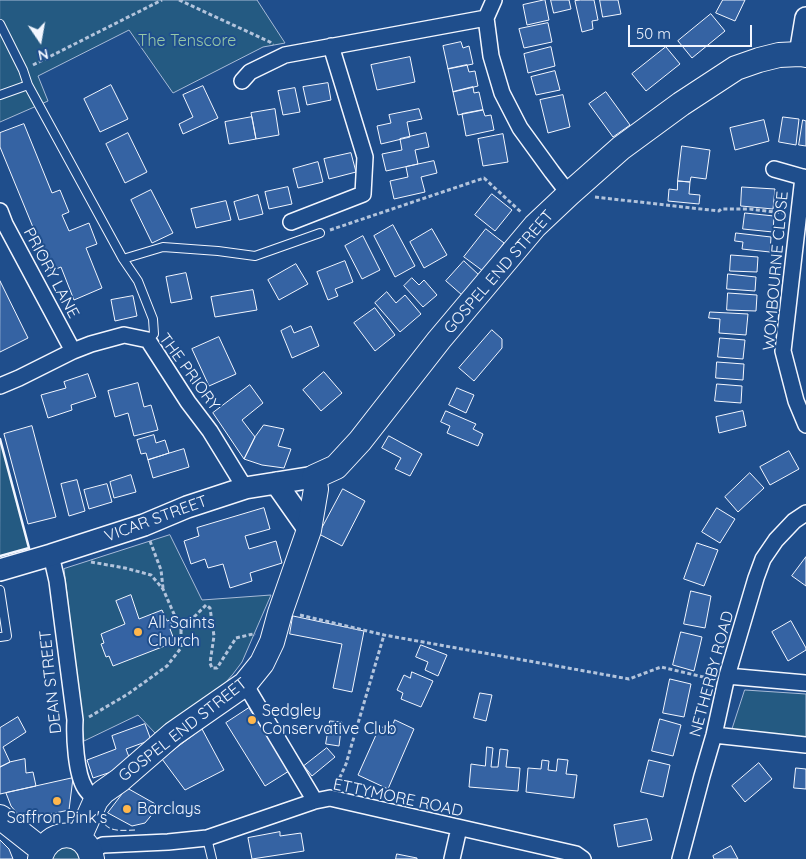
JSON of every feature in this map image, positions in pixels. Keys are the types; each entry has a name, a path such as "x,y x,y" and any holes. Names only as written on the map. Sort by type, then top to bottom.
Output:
{"main road":[{"path":"803,54 806,18"},
{"name":"GOSPEL END STREET","path":"87,849 96,800 103,792 120,780 173,734 245,684 262,663 272,642 280,613 309,530 316,490 322,473 336,467 360,441 439,340 535,226 621,148 681,104 736,68 779,55 803,54"},
{"name":"VICAR STREET","path":"0,570 144,525 187,507 245,488 322,473"},
{"path":"276,483 309,530"},
{"path":"0,817 41,855 48,843 56,837 66,835 73,836 87,849"}],"street":[{"path":"494,0 486,18 491,56 502,92 520,128 569,194"},
{"path":"242,81 250,72 285,55 486,18"},
{"path":"291,222 363,194 365,157 331,46"},
{"name":"WOMBOURNE CLOSE","path":"774,169 804,178 783,351 796,401 806,425"},
{"name":"PRIORY LANE","path":"0,211 5,224 73,351"},
{"name":"THE PRIORY","path":"0,386 73,351 92,344 124,336 148,340 188,402 210,431 245,488"},
{"name":"NETHERBY ROAD","path":"680,859 714,735 726,679 756,578 763,559 776,540 794,521 806,513"},
{"name":"DEAN STREET","path":"51,555 57,581 75,720 74,737 78,770 84,788 96,800"},
{"path":"726,679 806,683"},
{"path":"245,684 323,799"},
{"path":"714,735 806,745"},
{"name":"ETTYMORE ROAD","path":"87,849 103,844 168,842 207,838 323,799 576,854 583,859"},
{"path":"452,859 459,828"}],"lane":[{"path":"0,24 24,70 28,85 123,259 138,281 152,319 154,334 148,340"},
{"path":"0,95 28,85"},
{"path":"123,259 163,247 255,256 320,233"},
{"path":"0,590 7,636 0,637"},
{"path":"207,838 212,859"}],"path":[{"path":"24,70 162,0"},
{"path":"179,0 270,42"},
{"path":"320,233 484,178 535,226"},
{"path":"569,194 719,212 721,209 750,209 798,215"},
{"path":"144,525 162,570 163,589"},
{"path":"75,720 87,718 128,694 167,666 181,648 181,630 163,589 151,575 88,561"},
{"path":"181,630 206,605 210,608 214,636 210,663 212,668 217,668 236,638 253,634 272,642"},
{"path":"292,614 384,635 629,678 661,667 726,679"},
{"path":"323,799 346,764 384,635"}],"green space":[{"name":"The Tenscore","path":"0,0 257,0 285,43 263,47 173,93 129,30 38,76 48,101 0,122"},
{"path":"0,439 29,548 0,556"},
{"path":"170,535 202,600 271,595 242,662 207,704 155,733 138,715 84,741 64,569"},
{"path":"745,690 806,694 806,737 732,730"},
{"path":"71,843 82,859 48,859 48,855"}],"building":[{"path":"545,0 549,20 527,25 523,5"},
{"path":"551,0 569,0 571,9 554,13"},
{"path":"594,0 598,20 592,21 593,29 582,32 575,1"},
{"path":"600,0 618,0 621,14 603,17"},
{"path":"723,0 745,0 735,21 716,13"},
{"path":"711,14 725,31 692,58 678,41"},
{"path":"548,23 552,42 524,48 519,29"},
{"path":"461,42 463,48 469,46 473,64 448,69 443,46"},
{"path":"551,47 555,66 528,73 524,54"},
{"path":"666,47 680,64 646,91 632,74"},
{"path":"410,57 415,82 377,90 371,65"},
{"path":"467,65 469,72 475,71 478,86 453,92 448,69"},
{"path":"555,71 560,90 536,95 531,77"},
{"path":"328,83 331,100 307,105 303,87"},
{"path":"111,85 128,119 100,132 84,99"},
{"path":"203,86 218,118 183,134 179,124 193,117 183,95"},
{"path":"473,87 474,93 479,92 483,110 458,115 453,92"},
{"path":"295,88 300,112 283,115 278,91"},
{"path":"606,92 630,125 613,137 589,104"},
{"path":"563,95 570,127 548,133 540,100"},
{"path":"275,109 279,135 256,139 251,113"},
{"path":"419,109 422,119 407,122 410,137 381,144 377,126 391,123 389,115"},
{"path":"483,110 485,116 491,115 494,130 466,136 462,114"},
{"path":"252,117 256,139 229,144 225,122"},
{"path":"783,117 799,119 796,145 779,142"},
{"path":"764,120 769,141 735,150 730,128"},
{"path":"803,120 806,121 806,146 799,145"},
{"path":"24,124 52,193 60,190 69,212 62,215 69,231 89,223 97,244 86,248 102,288 74,300 61,267 51,271 0,147 0,133"},
{"path":"128,133 147,172 125,183 106,144"},
{"path":"426,133 429,147 415,150 418,164 386,171 382,154 402,150 400,139"},
{"path":"503,134 508,162 483,166 478,139"},
{"path":"682,146 710,150 706,179 691,177 690,182 678,181"},
{"path":"351,153 356,172 329,179 324,159"},
{"path":"434,161 437,173 421,177 425,192 394,199 390,181 408,177 406,167"},
{"path":"318,162 323,182 298,188 293,169"},
{"path":"678,181 690,182 689,194 700,195 699,204 668,201 669,189 677,190"},
{"path":"288,187 292,204 269,209 265,192"},
{"path":"742,187 775,189 773,209 741,206"},
{"path":"151,190 173,233 152,243 131,200"},
{"path":"492,194 512,210 495,231 475,215"},
{"path":"258,195 263,214 239,220 234,202"},
{"path":"226,201 231,220 196,228 191,209"},
{"path":"745,213 774,216 773,232 743,229"},
{"path":"393,225 415,266 395,277 374,236"},
{"path":"432,229 447,255 424,268 410,242"},
{"path":"486,229 504,243 483,271 464,257"},
{"path":"736,233 771,237 770,252 742,249 743,242 735,241"},
{"path":"363,236 380,270 362,279 345,246"},
{"path":"731,255 758,257 757,272 730,271"},
{"path":"345,261 353,282 335,289 338,296 328,300 317,272"},
{"path":"464,261 480,276 462,295 446,281"},
{"path":"296,264 308,284 279,300 268,280"},
{"path":"186,273 192,299 171,303 166,277"},
{"path":"728,274 756,277 755,291 727,289"},
{"path":"412,278 419,285 424,280 437,295 423,307 404,286"},
{"path":"0,281 28,338 0,352"},
{"path":"253,290 257,310 215,317 211,297"},
{"path":"387,292 396,303 405,295 421,314 400,332 375,303"},
{"path":"728,293 757,295 756,311 727,310"},
{"path":"133,296 137,316 115,321 111,300"},
{"path":"375,308 395,335 375,351 354,323"},
{"path":"710,312 748,314 746,335 719,333 720,319 709,318"},
{"path":"291,326 294,333 311,326 319,346 292,358 281,331"},
{"path":"492,330 502,339 502,348 474,381 459,368"},
{"path":"219,337 236,374 209,386 192,349"},
{"path":"720,338 745,340 743,359 718,357"},
{"path":"717,362 744,364 743,380 716,378"},
{"path":"324,372 342,393 321,411 303,390"},
{"path":"88,374 96,397 71,405 72,410 48,418 41,395 66,388 64,382"},
{"path":"138,383 144,407 151,405 158,430 134,436 128,413 115,417 108,391"},
{"path":"717,384 742,386 741,403 715,401"},
{"path":"250,385 263,403 242,420 255,437 244,459 213,413"},
{"path":"457,388 474,395 466,413 449,405"},
{"path":"446,411 476,424 473,429 483,434 478,446 447,433 450,426 441,422"},
{"path":"743,411 746,426 719,433 716,417"},
{"path":"264,425 284,429 278,446 291,449 284,468 262,465 244,459 255,437"},
{"path":"32,426 56,517 28,524 4,434"},
{"path":"154,435 156,443 165,440 169,453 148,460 146,453 141,454 137,440"},
{"path":"389,436 422,454 410,476 395,469 401,458 382,448"},
{"path":"184,449 189,467 153,478 148,460"},
{"path":"789,451 799,469 770,485 760,467"},
{"path":"750,473 764,488 738,512 725,497"},
{"path":"131,475 136,492 114,498 110,482"},
{"path":"77,480 85,511 69,516 61,484"},
{"path":"107,484 112,502 89,509 84,490"},
{"path":"343,489 365,501 342,546 319,534"},
{"path":"264,508 270,529 245,536 249,549 276,541 282,563 250,573 252,581 230,588 223,564 208,568 205,559 191,564 184,541 199,536 197,528"},
{"path":"717,508 735,519 720,543 702,532"},
{"path":"697,543 718,550 704,586 684,579"},
{"path":"806,557 806,586 792,576"},
{"path":"691,591 711,596 705,628 684,624"},
{"name":"All Saints Church","path":"131,595 139,619 162,610 167,621 170,620 173,628 170,629 175,642 113,666 109,656 106,657 101,644 104,643 101,634 125,624 116,601"},
{"path":"293,616 364,631 352,692 333,688 342,644 290,634"},
{"path":"791,621 806,650 788,661 772,632"},
{"path":"681,632 702,637 694,671 673,665"},
{"path":"421,645 447,655 438,676 425,670 428,662 416,657"},
{"path":"412,672 433,681 421,707 401,699 403,693 397,690 404,675 410,678"},
{"path":"670,679 691,684 684,717 663,713"},
{"path":"480,693 492,695 486,721 474,718"},
{"path":"249,708 289,771 265,786 226,723"},
{"path":"18,717 26,732 3,747 10,762 0,767 0,728"},
{"path":"660,719 681,725 673,756 652,751"},
{"path":"395,720 414,729 388,789 358,775 380,726 390,731"},
{"path":"330,721 342,722 339,746 326,744"},
{"path":"145,724 151,740 126,749 132,765 93,778 87,760 116,749 112,736"},
{"path":"202,729 224,770 185,790 162,759"},
{"path":"487,747 493,748 491,767 498,767 500,749 508,750 506,767 520,768 518,791 469,787 471,764 485,766"},
{"path":"327,748 335,757 312,776 304,766"},
{"path":"25,759 26,773 33,772 36,786 0,794 0,767 10,762"},
{"path":"558,759 568,760 566,774 577,775 574,798 526,792 528,768 541,769 542,760 549,761 548,770 556,771"},
{"path":"649,760 670,765 663,797 641,792"},
{"path":"759,763 772,779 745,802 732,786"},
{"path":"796,768 806,769 806,789 794,788"},
{"path":"73,778 69,810 23,820 11,806 6,793"},
{"path":"127,788 159,806 145,823 132,826 108,813"},
{"path":"647,819 652,840 618,847 614,825"},
{"path":"280,832 280,836 301,833 304,851 252,859 248,838"},
{"path":"0,840 9,849 13,859 0,859"},
{"path":"731,846 738,859 714,859 713,856"},
{"path":"397,854 417,858 417,859 396,859"}],"fence":[{"path":"101,817 103,822 111,829 137,830"}],"wall":[{"path":"0,439 29,548 0,556"}],"place":[{"name":"All Saints Church","path":"138,632"},
{"name":"Sedgley Conservative Club","path":"252,720"},
{"name":"Saffron Pink's","path":"57,801"},
{"name":"Barclays","path":"127,809"}]}
